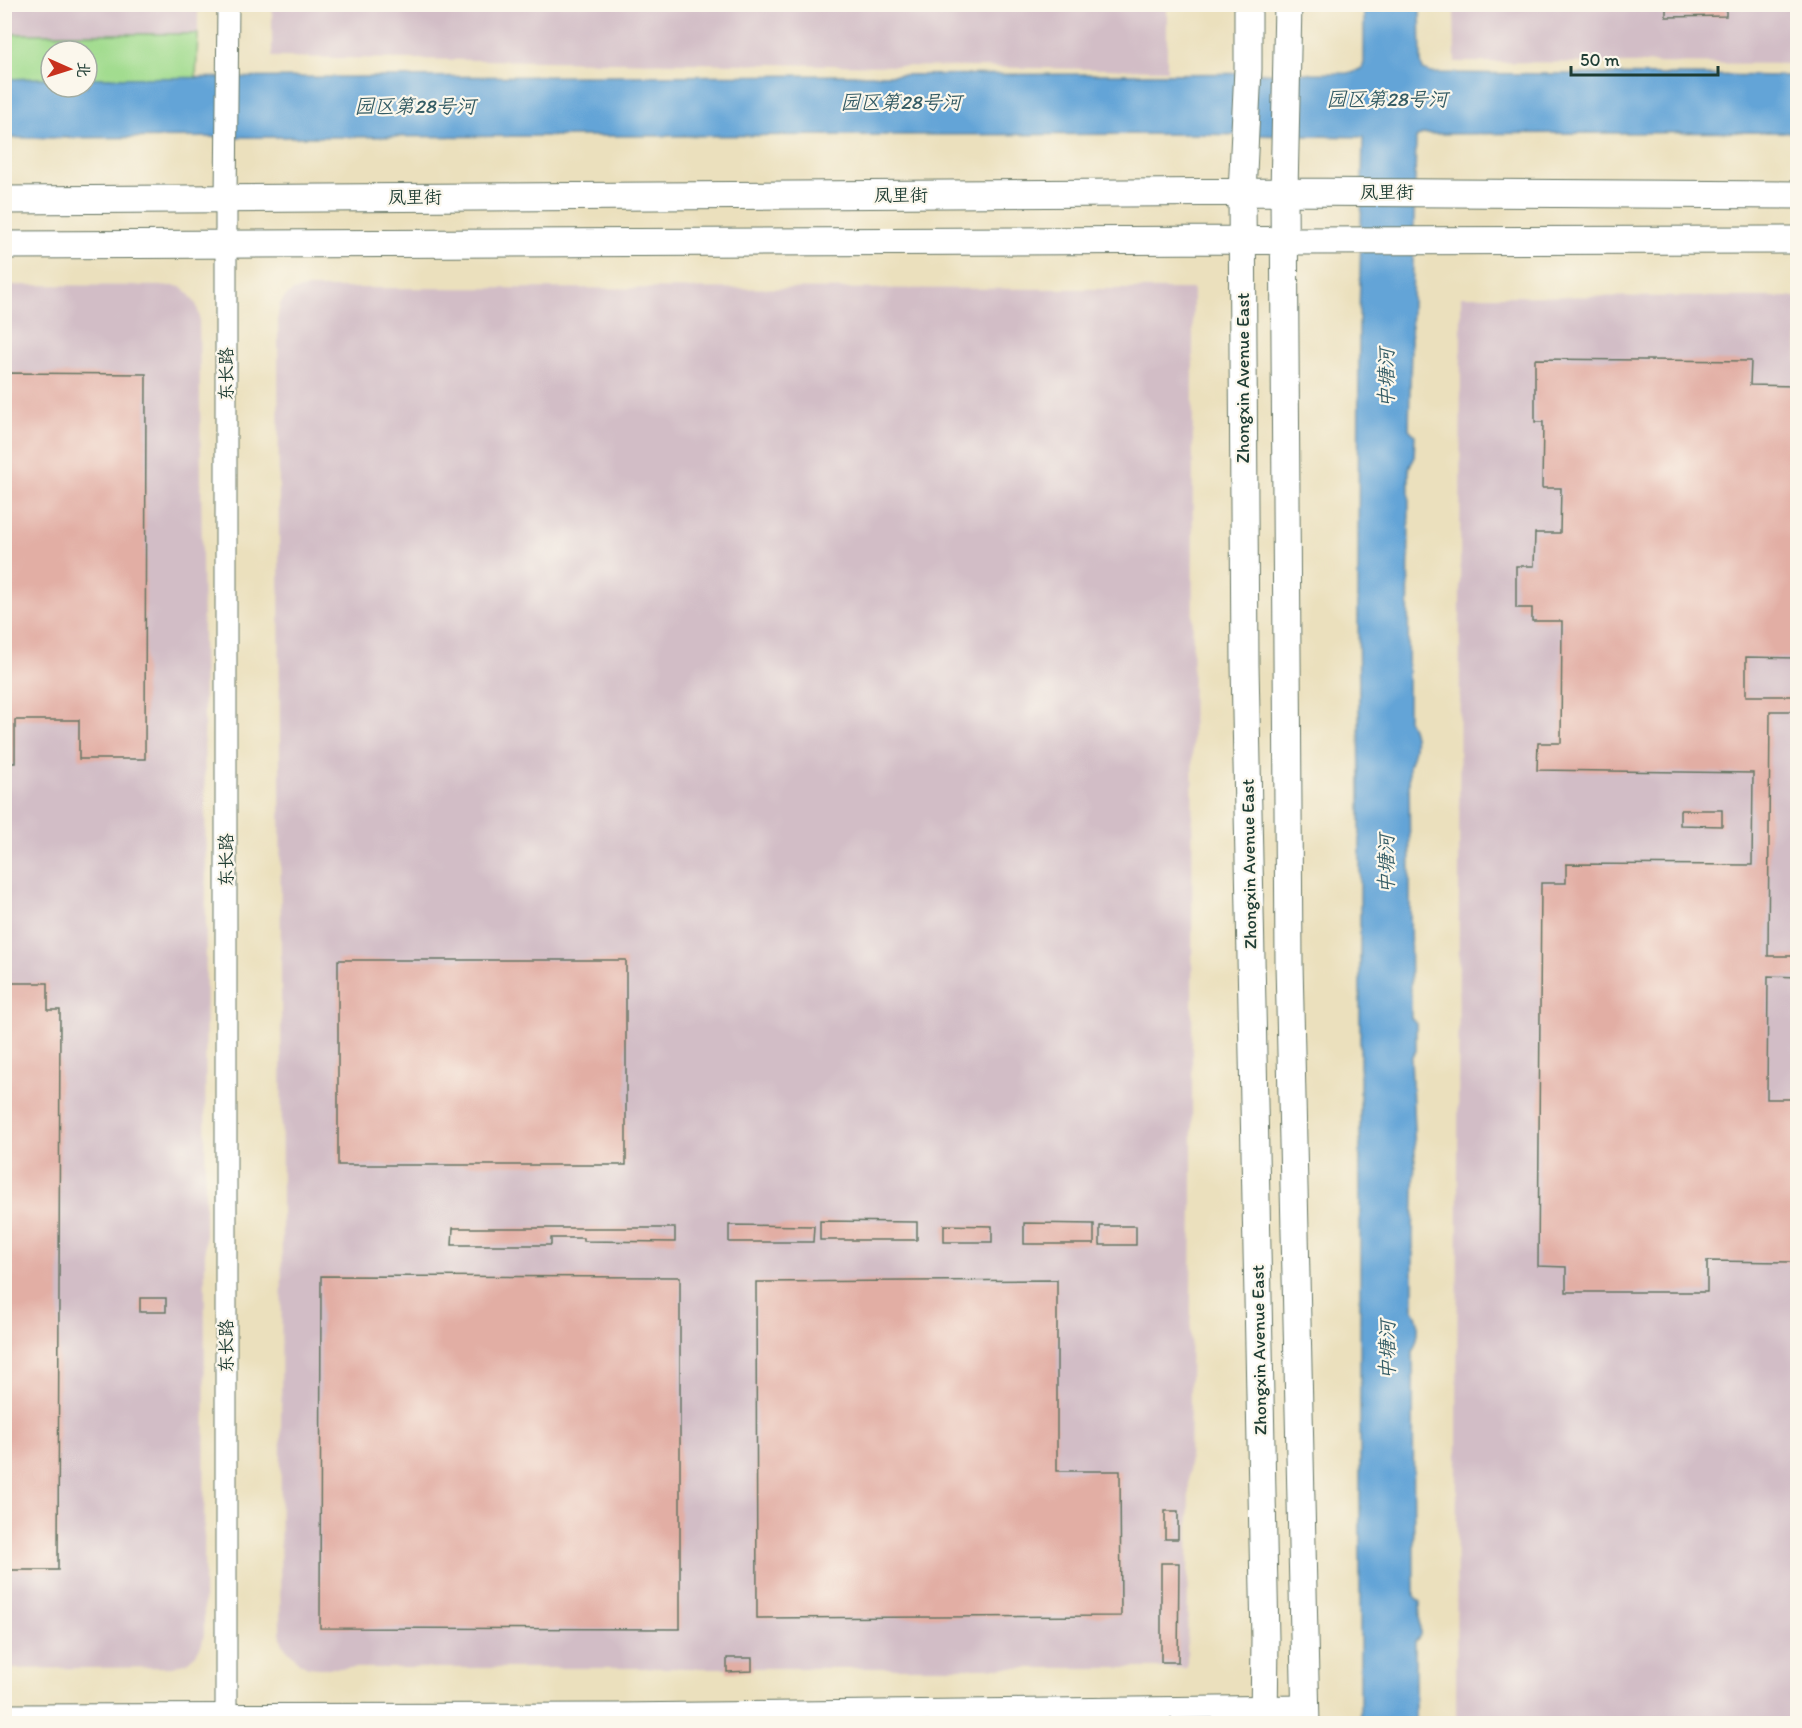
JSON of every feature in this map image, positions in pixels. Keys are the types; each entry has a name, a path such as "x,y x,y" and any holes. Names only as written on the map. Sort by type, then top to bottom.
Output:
{"main road":[{"name":"Zhongxin Avenue East","path":"1248,4 1248,69 1242,193 1245,665 1265,1639 1264,1715"},
{"path":"1288,4 1284,192 1289,963 1306,1715"},
{"name":"凤里街","path":"4,200 1284,192 1797,195"},
{"path":"4,245 1797,240"}],"street":[{"name":"东长路","path":"225,1715 228,4"},
{"path":"4,1715 1306,1715"}],"shaded area":[{"path":"4,5 198,5 198,34 5,34"},
{"path":"272,5 1167,5 1167,70 272,57"},
{"path":"1454,5 1797,5 1797,64 1455,62"},
{"path":"4,285 176,286 184,288 197,306 199,315 206,872 204,1634 202,1644 196,1654 187,1662 173,1667 5,1669"},
{"path":"306,288 1193,289 1192,1204 1187,1668 320,1668 308,1667 299,1662 283,1645 280,1633 282,1211 278,315 280,304 285,297 293,291"},
{"path":"1461,296 1797,297 1797,1723 1456,1724"}],"green space":[{"path":"4,34 198,34 196,78 99,78 99,39 39,39 39,78 5,79"}],"water":[{"path":"1364,4 1420,5 1421,62 1423,70 1431,73 1797,76 1797,132 1423,134 1416,138 1409,429 1415,435 1414,459 1409,468 1408,720 1413,731 1414,742 1409,765 1411,1018 1416,1024 1416,1051 1411,1058 1415,1154 1413,1310 1416,1314 1418,1329 1413,1350 1414,1596 1420,1602 1420,1635 1415,1642 1415,1723 1360,1723 1358,610 1359,322 1363,137 1192,134 5,138 4,79 39,78 39,99 99,99 99,78 1352,73 1362,68 1364,63"}],"building":[{"path":"1666,4 1726,4 1726,16 1666,17"},
{"path":"1535,359 1751,361 1750,385 1798,386 1798,658 1746,657 1746,696 1798,696 1798,711 1770,711 1768,956 1798,956 1798,977 1768,976 1767,1099 1798,1099 1798,1262 1707,1261 1707,1292 1566,1292 1566,1267 1538,1266 1541,883 1566,883 1566,864 1752,865 1753,773 1537,770 1538,743 1561,743 1562,621 1532,621 1532,608 1516,608 1516,566 1534,566 1535,533 1560,533 1561,488 1542,488 1543,422 1535,422"},
{"path":"4,373 146,374 145,759 79,759 79,720 15,720 15,763 4,763"},
{"path":"1680,810 1722,810 1722,826 1680,825"},
{"path":"338,960 626,960 626,1165 338,1165"},
{"path":"4,983 48,983 48,1010 60,1010 58,1570 4,1570 4,1327 7,1327 7,1249 4,1249"},
{"path":"820,1221 917,1222 917,1240 820,1240"},
{"path":"1024,1223 1094,1224 1094,1244 1024,1244"},
{"path":"729,1225 814,1226 813,1242 729,1242"},
{"path":"944,1225 992,1226 992,1242 944,1242"},
{"path":"1100,1226 1136,1226 1136,1245 1100,1245"},
{"path":"453,1228 675,1228 675,1242 583,1241 583,1238 551,1238 551,1245 452,1245"},
{"path":"321,1276 680,1277 680,1629 320,1628"},
{"path":"1057,1280 1057,1471 1120,1471 1121,1616 757,1618 756,1282"},
{"path":"140,1298 166,1298 166,1312 140,1312"},
{"path":"1165,1511 1178,1511 1178,1539 1165,1539"},
{"path":"1161,1563 1179,1563 1178,1662 1161,1662"},
{"path":"727,1658 752,1658 752,1671 727,1672"}],"water label":[{"name":"园区第28号河","path":"1387,99"},
{"name":"园区第28号河","path":"901,102"},
{"name":"园区第28号河","path":"415,106"},
{"name":"中塘河","path":"1386,378"},
{"name":"中塘河","path":"1386,864"},
{"name":"中塘河","path":"1387,1350"}]}
